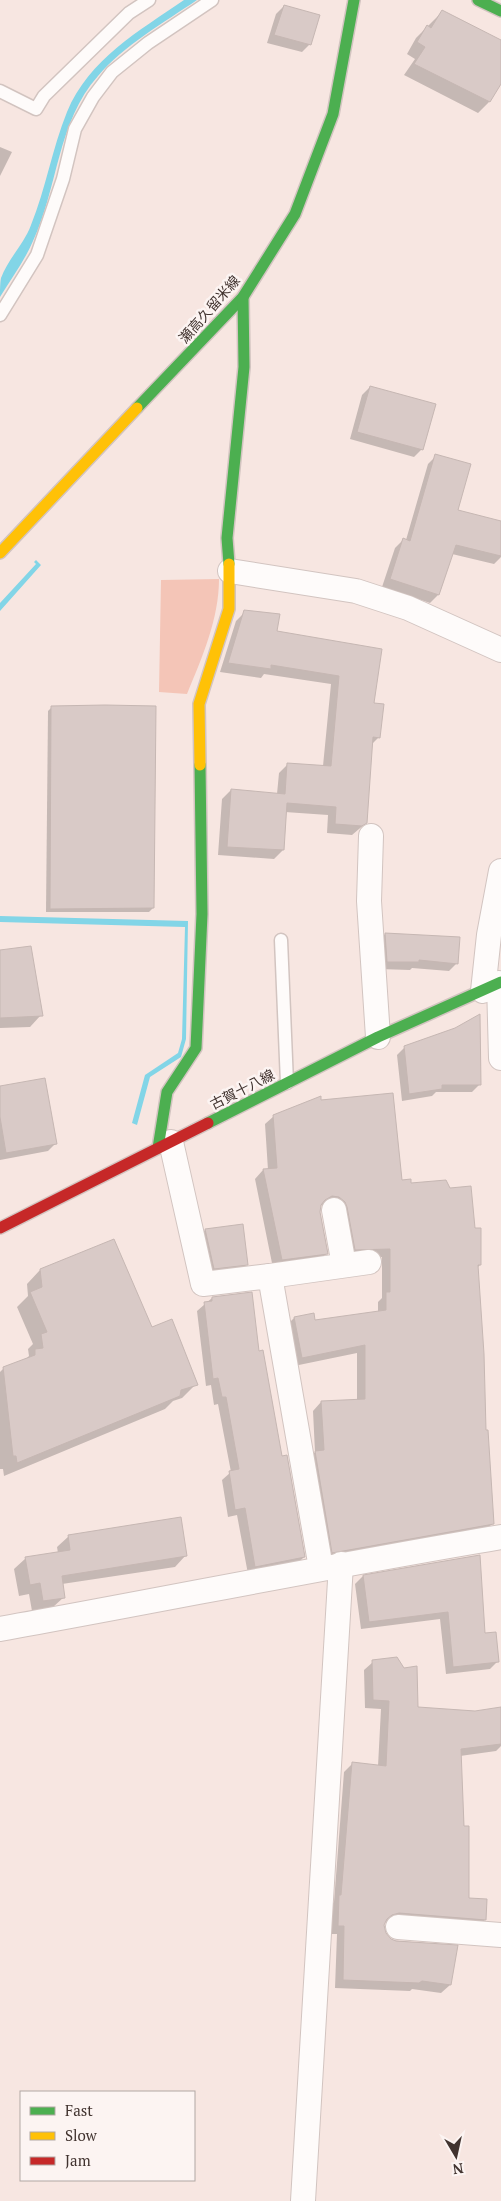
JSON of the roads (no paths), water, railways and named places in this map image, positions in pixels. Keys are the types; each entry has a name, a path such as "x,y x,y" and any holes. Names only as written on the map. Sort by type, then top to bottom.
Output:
{"main road":[{"name":"瀬高久留米線","path":"1,551 243,297 295,214 326,132 332,114 354,0"},
{"path":"478,0 501,11"},
{"path":"165,1145 167,1092 196,1048 202,914 199,704 229,609 230,571 227,538 244,367 243,297"},
{"name":"古賀十八線","path":"0,1228 378,1037 494,985"}],"street":[{"path":"230,571 356,591 408,608 501,650"},
{"path":"371,836 369,901 378,1037"},
{"path":"501,871 488,935 501,1058"},
{"path":"165,1145 203,1284 369,1262"},
{"path":"334,1210 344,1265"},
{"path":"270,1276 331,1566 303,2201"},
{"path":"0,1629 197,1594 331,1566 501,1537"},
{"path":"398,1927 501,1935"}],"lane":[{"path":"0,90 36,109 44,96 129,13 148,0"},
{"path":"0,315 37,254 63,179 76,129 93,97 112,72 148,43 212,0"},
{"path":"281,940 287,1083"}],"water":[{"path":"184,0 197,0 145,35 120,55 108,65 84,94 66,134 48,199 33,241 0,297 1,278 31,225 62,126 76,93 88,76 117,48"},
{"path":"36,560 41,565 0,611 0,603 36,564 34,562"},
{"path":"0,916 188,921 186,1039 181,1057 150,1077 137,1125 132,1123 145,1075 178,1053 182,1039 185,927 0,922"}]}
